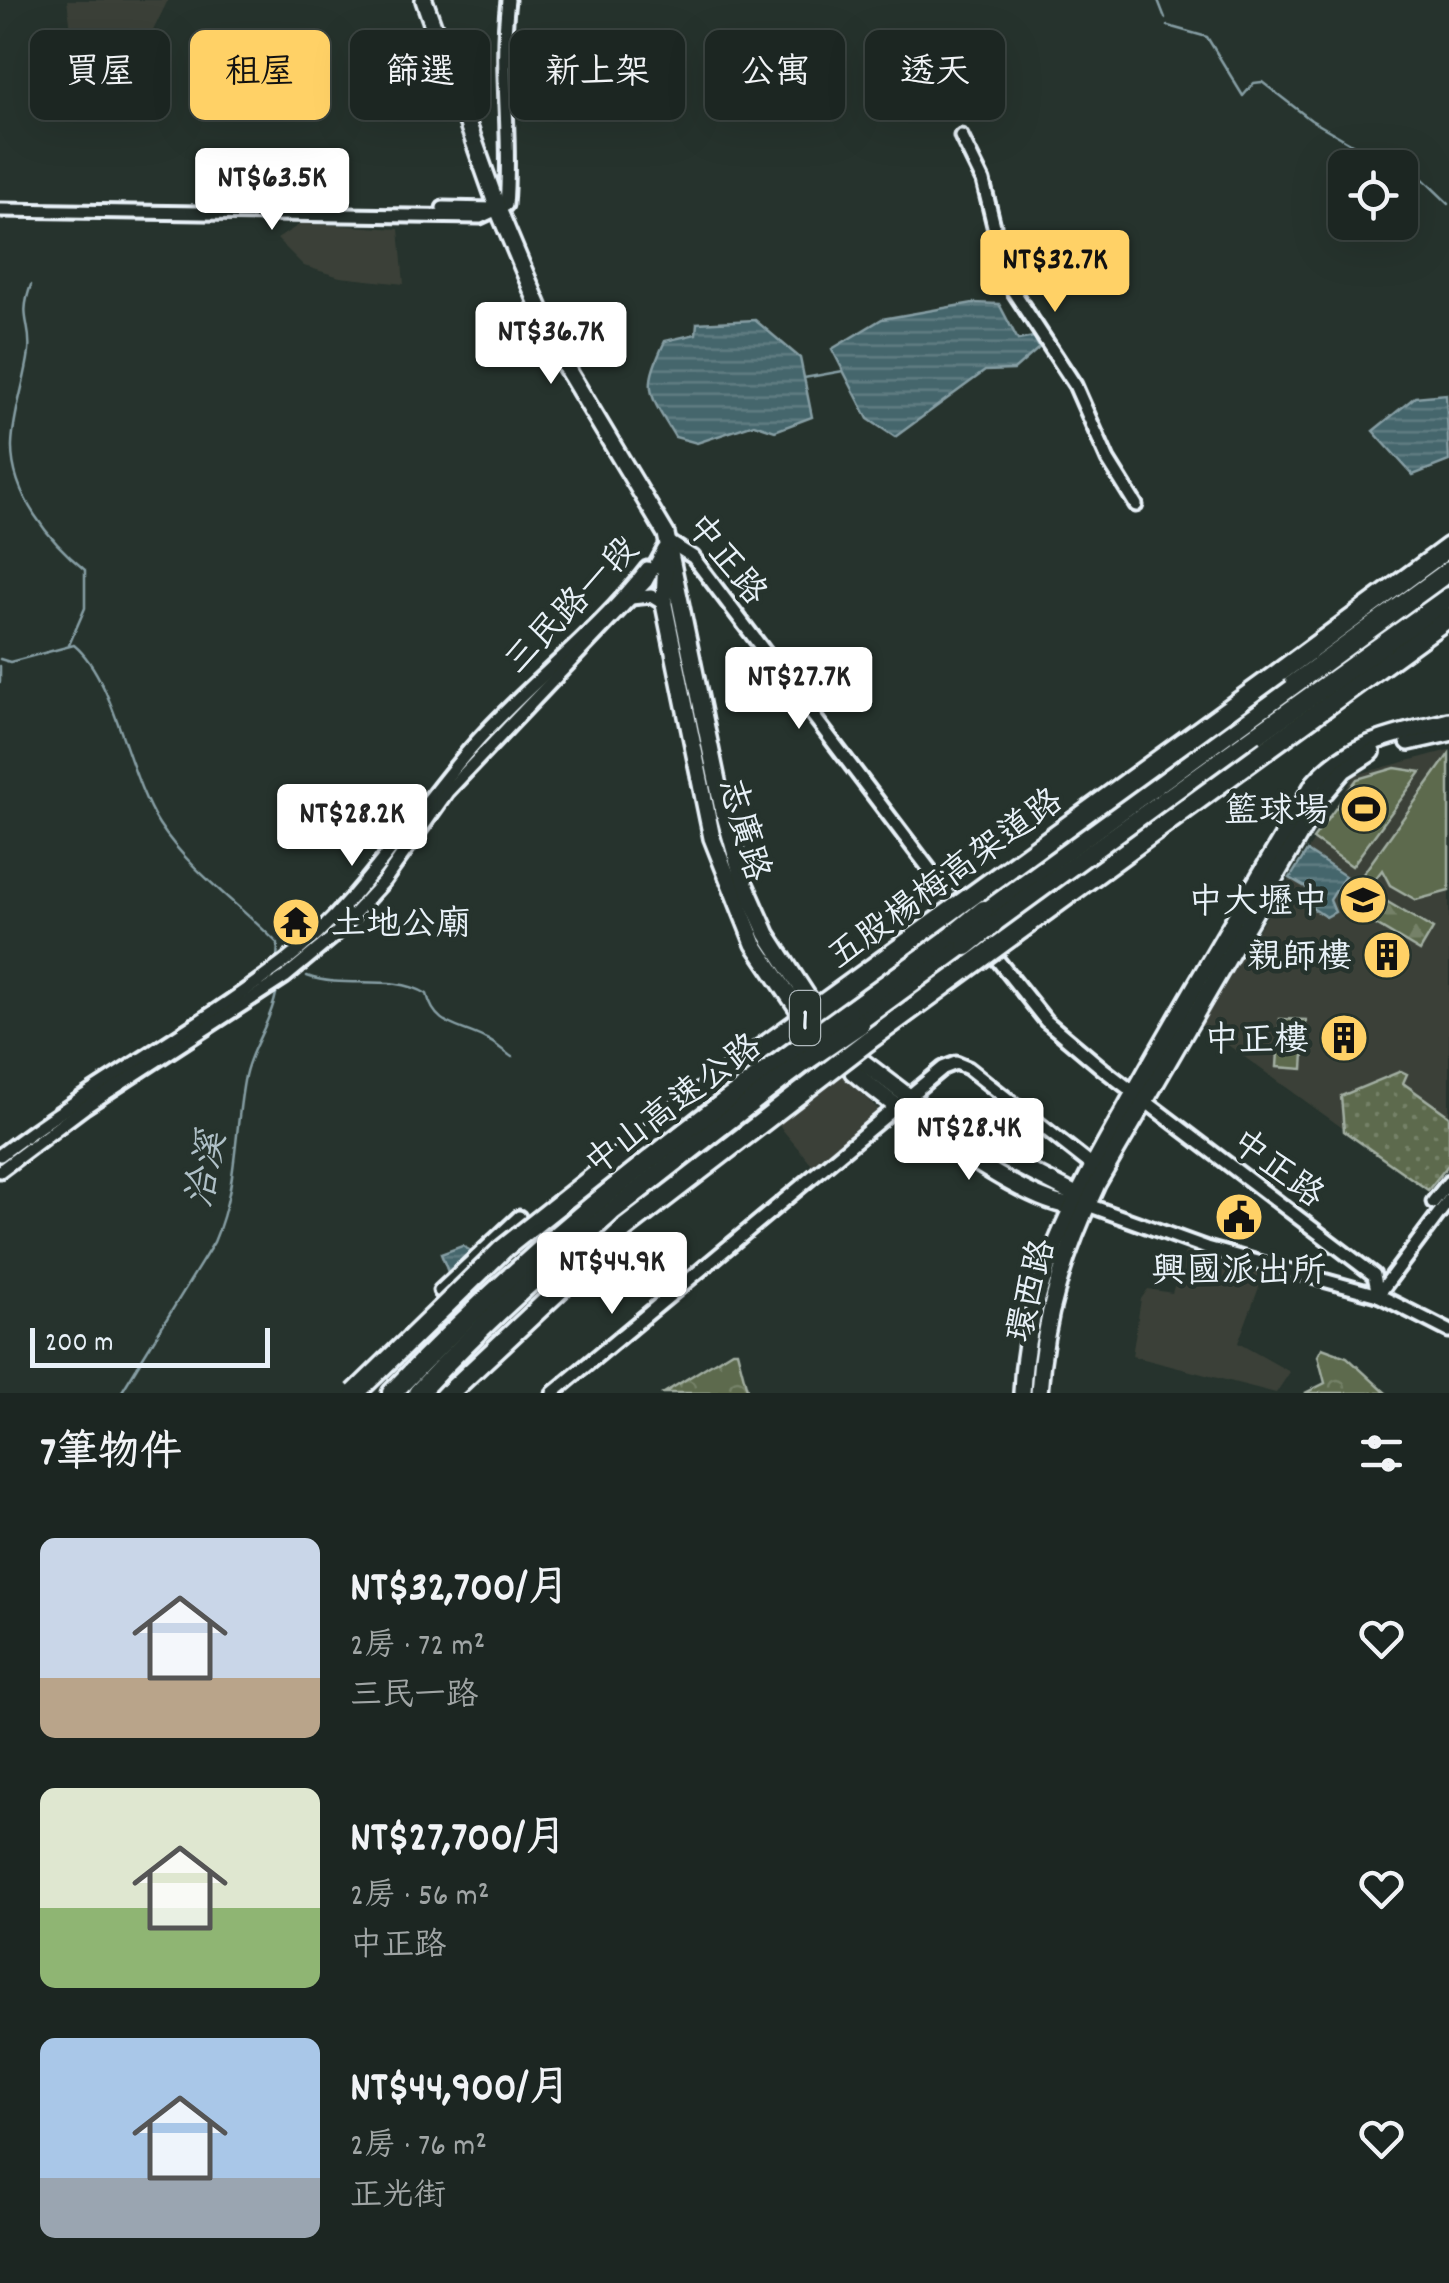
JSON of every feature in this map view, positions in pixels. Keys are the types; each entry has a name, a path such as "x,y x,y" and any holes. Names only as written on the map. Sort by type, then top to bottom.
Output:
{"highway":[{"name":"五股楊梅高架道路","path":"355,1393 503,1248 688,1102 1449,546"},
{"name":"中山高速公路","path":"392,1393 464,1317 642,1162 854,1018 1449,571"},
{"name":"中山高速公路","path":"988,917 1449,598"},
{"name":"1","path":"449,1393 652,1206 868,1040 1449,617"},
{"name":"中山高速公路","path":"421,1393 456,1351 654,1176 804,1052"},
{"path":"380,1393 464,1317"}],"main road":[{"name":"中正路","path":"424,0 498,209 564,365 668,541"},
{"name":"志廣路","path":"668,541 734,849 767,934 804,1005 754,944 712,838 664,604 668,541"},
{"path":"1082,1198 1314,783 1330,764 1372,741 1449,721"},
{"path":"1082,1198 1090,1164 1140,1097 1332,782 1373,751 1449,732"},
{"path":"856,1065 1003,1177 1070,1207"},
{"path":"901,1103 1082,1198"},
{"name":"環西路","path":"1022,1393 1026,1336 1038,1284 1070,1207 1082,1198"},
{"name":"環西路","path":"1040,1393 1053,1292 1082,1198"}],"street":[{"path":"0,208 480,217 506,205 511,150 502,96 508,0"},
{"path":"961,136 983,181 1008,283 1075,384 1108,460 1136,505"},
{"path":"0,208 37,205 498,209"},
{"name":"三民路一段","path":"0,1171 85,1107 283,971 359,912 446,792 646,582 668,541"},
{"name":"三民路一段","path":"0,1155 64,1106 283,971 349,906 438,784 644,574 668,541"},
{"name":"中正路","path":"668,541 693,557 952,899"},
{"path":"631,598 651,596 664,604"},
{"name":"中正路","path":"992,953 1046,1021 1374,1275 1378,1295 1449,1331"},
{"path":"553,1393 901,1103 956,1063 968,1068 1090,1164"},
{"path":"1433,1202 1449,1182"},
{"path":"1082,1198 1207,1248 1378,1295 1449,1200"},
{"path":"440,1291 519,1217"}],"shaded area":[{"path":"67,0 168,0 153,30 71,30"},
{"path":"302,223 399,229 404,284 340,277 304,266 277,239"},
{"name":"中大壢中","path":"1449,750 1449,1164 1428,1190 1199,1024 1355,775"},
{"path":"841,1073 881,1112 812,1165 776,1122"},
{"path":"1185,1252 1264,1274 1238,1343 1290,1372 1276,1393 1132,1356 1141,1299 1148,1289 1172,1293"}],"green space":[{"path":"1449,754 1449,891 1416,900 1390,885 1382,870 1373,882 1363,874"},
{"name":"籃球場","path":"1395,768 1421,772 1352,866 1313,839 1357,779"},
{"path":"1364,888 1433,929 1420,951 1351,910"},
{"path":"1280,1019 1306,1020 1303,1069 1277,1067"},
{"path":"1401,1071 1407,1074 1403,1083 1449,1116 1449,1164 1428,1190 1344,1131 1341,1096"},
{"path":"1322,1348 1347,1357 1386,1393 1305,1393 1325,1383 1318,1356"},
{"path":"737,1351 748,1393 664,1393"}],"water":[{"path":"973,303 999,304 1018,340 1034,337 1039,348 1014,370 985,371 895,437 868,419 832,349 882,319"},
{"path":"755,320 800,358 812,417 775,431 754,424 697,443 675,437 651,391 653,370 665,341 696,334 697,323"},
{"path":"1446,394 1449,461 1413,475 1373,431 1415,397"},
{"path":"1307,851 1345,876 1330,900 1335,912 1326,917 1300,900 1307,888 1290,878"},
{"path":"462,1246 475,1253 450,1277 441,1254"}],"waterway":[{"path":"1158,0 1165,18"},
{"path":"1168,26 1207,37 1243,96 1254,83 1262,82 1311,120 1362,150"},
{"path":"1418,181 1423,179 1449,204"},
{"name":"洽溪","path":"31,285 25,314 29,352 13,433 13,463 35,515 58,545 85,570 85,608 69,645"},
{"path":"804,378 843,371"},
{"name":"洽溪","path":"0,659 10,662 74,645 88,660 110,703 159,824 199,871 278,944 277,959"},
{"name":"洽溪","path":"0,666 0,682"},
{"path":"307,976 413,988 427,994 442,1019 488,1040 512,1057"},
{"name":"洽溪","path":"121,1393 214,1242 231,1183 247,1070 276,994"}],"place":[{"name":"籃球場","path":"1364,809"},
{"name":"中大壢中","path":"1363,900"},
{"name":"土地公廟","path":"296,922"},
{"name":"親師樓","path":"1387,955"},
{"name":"中正樓","path":"1344,1038"},
{"name":"興國派出所","path":"1239,1217"}]}
